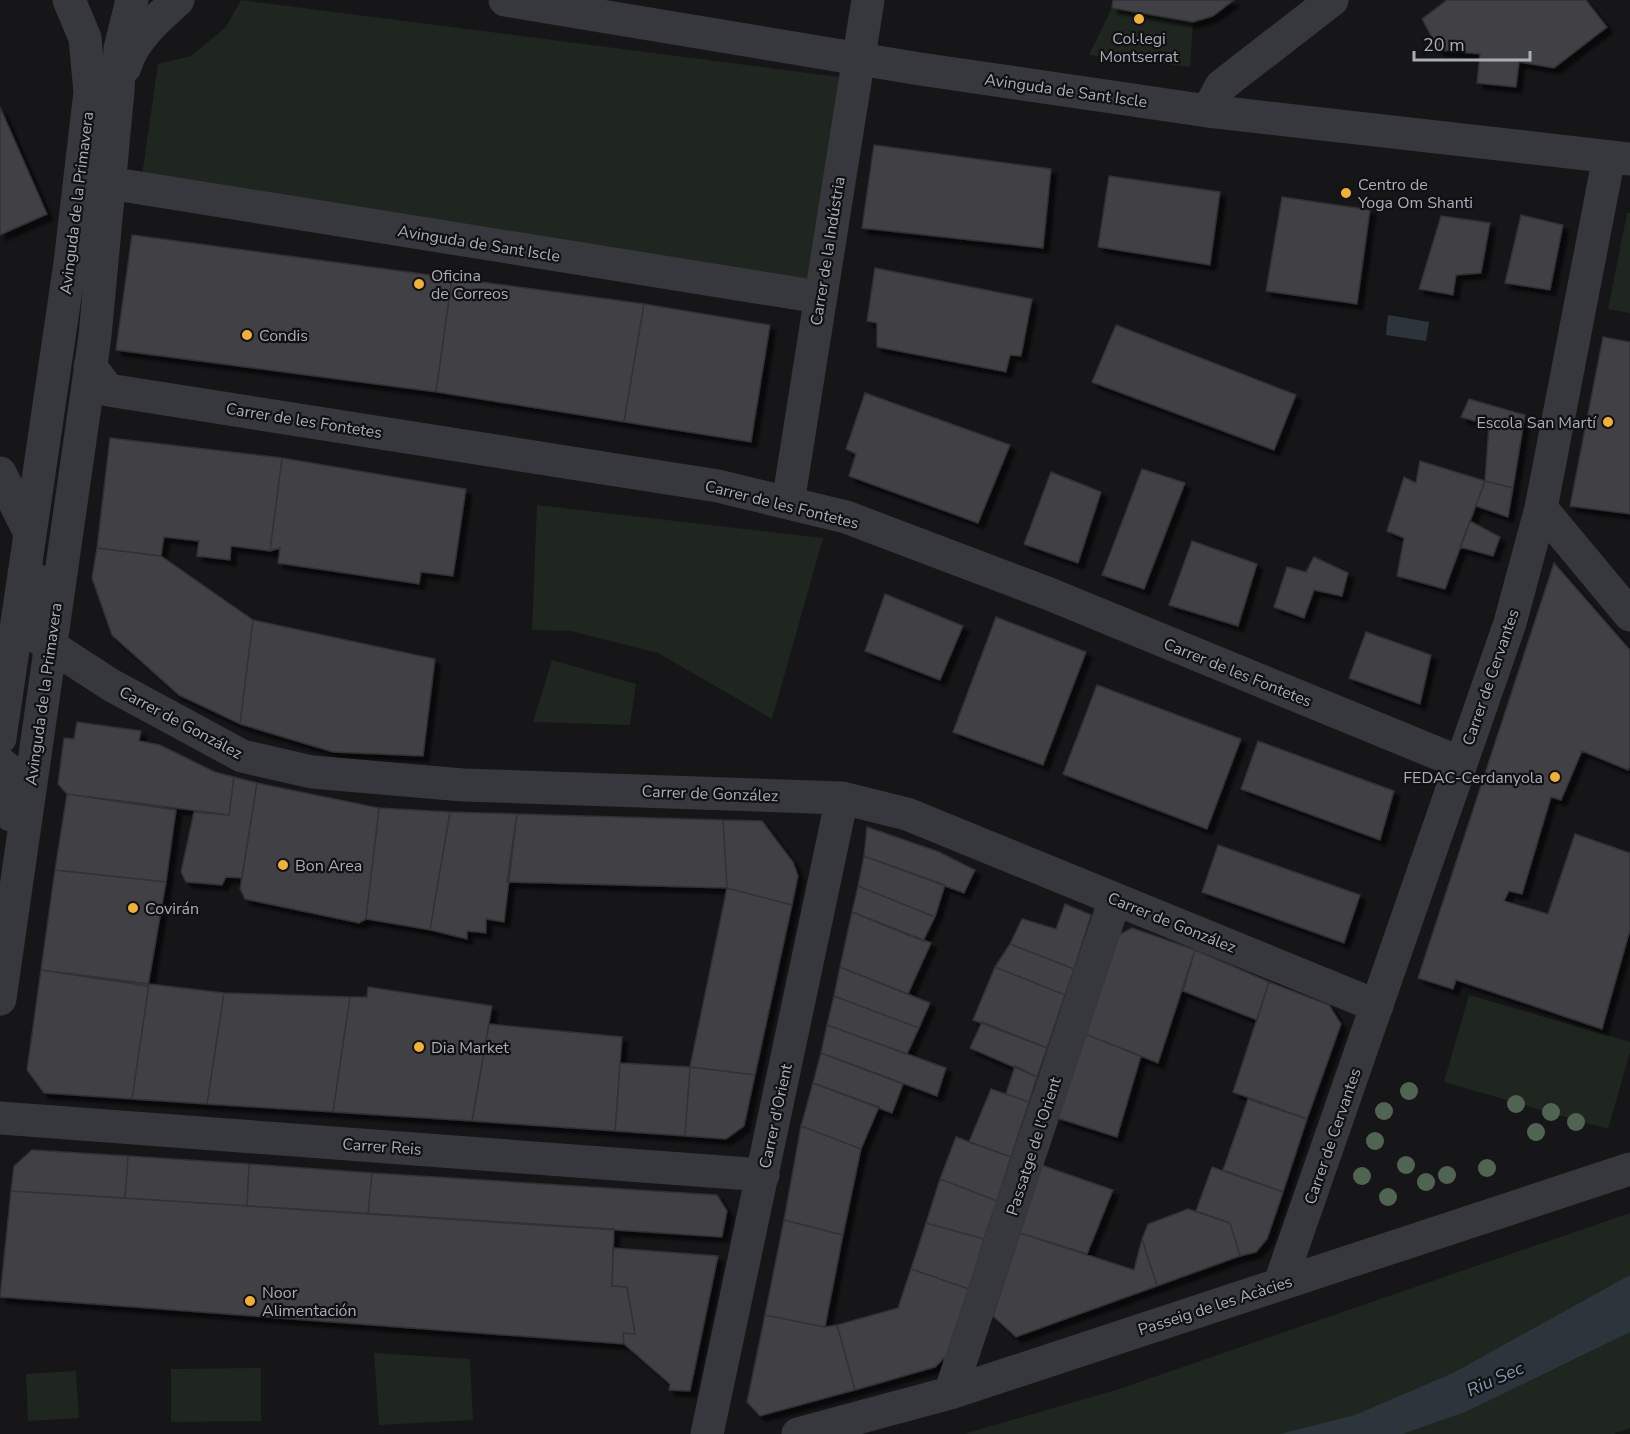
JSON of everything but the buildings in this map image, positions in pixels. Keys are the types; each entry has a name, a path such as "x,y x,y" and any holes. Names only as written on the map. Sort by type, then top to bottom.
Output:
{"street":[{"name":"Avinguda de la Primavera","path":"1,719 70,263 90,92 85,38 69,0"},
{"name":"Avinguda de la Primavera","path":"1,981 45,660 104,390 125,186 118,92 120,49 132,0"},
{"name":"Avinguda de la Primavera","path":"118,92 130,52 155,20 178,0"},
{"name":"Avinguda de Sant Iscle","path":"505,0 858,59 1208,111 1620,158"},
{"name":"Carrer de la Indústria","path":"788,503 868,0"},
{"path":"1208,111 1221,86 1332,0"},
{"name":"Carrer de Cervantes","path":"1281,1284 1510,623 1541,508 1620,158"},
{"name":"Avinguda de Sant Iscle","path":"125,186 819,297"},
{"name":"Avinguda de la Primavera","path":"31,523 51,496 61,442 104,390"},
{"name":"Carrer de les Fontetes","path":"104,390 718,486 846,518 1047,593 1461,763"},
{"path":"0,473 31,523"},
{"path":"1541,508 1630,615"},
{"name":"Avinguda de la Primavera","path":"24,574 42,583 45,660"},
{"path":"0,753 17,741 28,690 45,660 82,685 111,685"},
{"name":"Carrer de González","path":"45,660 111,685 242,756 312,772 462,785 842,798 907,814 1377,1006"},
{"name":"Avinguda de la Primavera","path":"0,763 12,773 15,791 0,894"},
{"name":"Carrer d'Orient","path":"706,1434 842,798"},
{"name":"Passatge de l'Orient","path":"950,1392 1115,899"},
{"name":"Carrer Reis","path":"0,1118 763,1175"},
{"name":"Passeig de les Acàcies","path":"798,1434 950,1392 1630,1169"}],"shaded area":[{"path":"241,0 855,79 819,297 140,189 158,64 191,56 226,27"},
{"path":"1112,8 1193,22 1190,67 1089,55"},
{"path":"1627,213 1630,213 1630,313 1608,309"},
{"path":"537,505 823,538 772,719 658,653 571,631 532,630"},
{"path":"552,660 636,684 630,725 533,722"},
{"path":"1469,995 1630,1042 1630,1052 1608,1129 1444,1082"},
{"path":"1630,1213 1630,1428 1613,1434 964,1434 1119,1389"},
{"path":"374,1353 470,1359 473,1420 379,1425"},
{"path":"261,1368 261,1421 171,1422 171,1369"},
{"path":"76,1371 79,1418 28,1421 26,1374"}],"water":[{"path":"1388,315 1429,322 1426,341 1386,335"},
{"name":"Riu Sec","path":"1630,1275 1630,1332 1465,1412 1402,1434 1280,1434 1355,1415 1453,1373"}],"place":[{"name":"Col·legi Montserrat","path":"1139,19"},
{"name":"Centro de Yoga Om Shanti","path":"1346,193"},
{"name":"Oficina de Correos","path":"419,284"},
{"name":"Condis","path":"247,335"},
{"name":"Escola San Martí","path":"1608,422"},
{"name":"FEDAC-Cerdanyola","path":"1555,777"},
{"name":"Bon Area","path":"283,865"},
{"name":"Covirán","path":"133,908"},
{"name":"Dia Market","path":"419,1047"},
{"name":"Noor Alimentación","path":"250,1301"}]}
